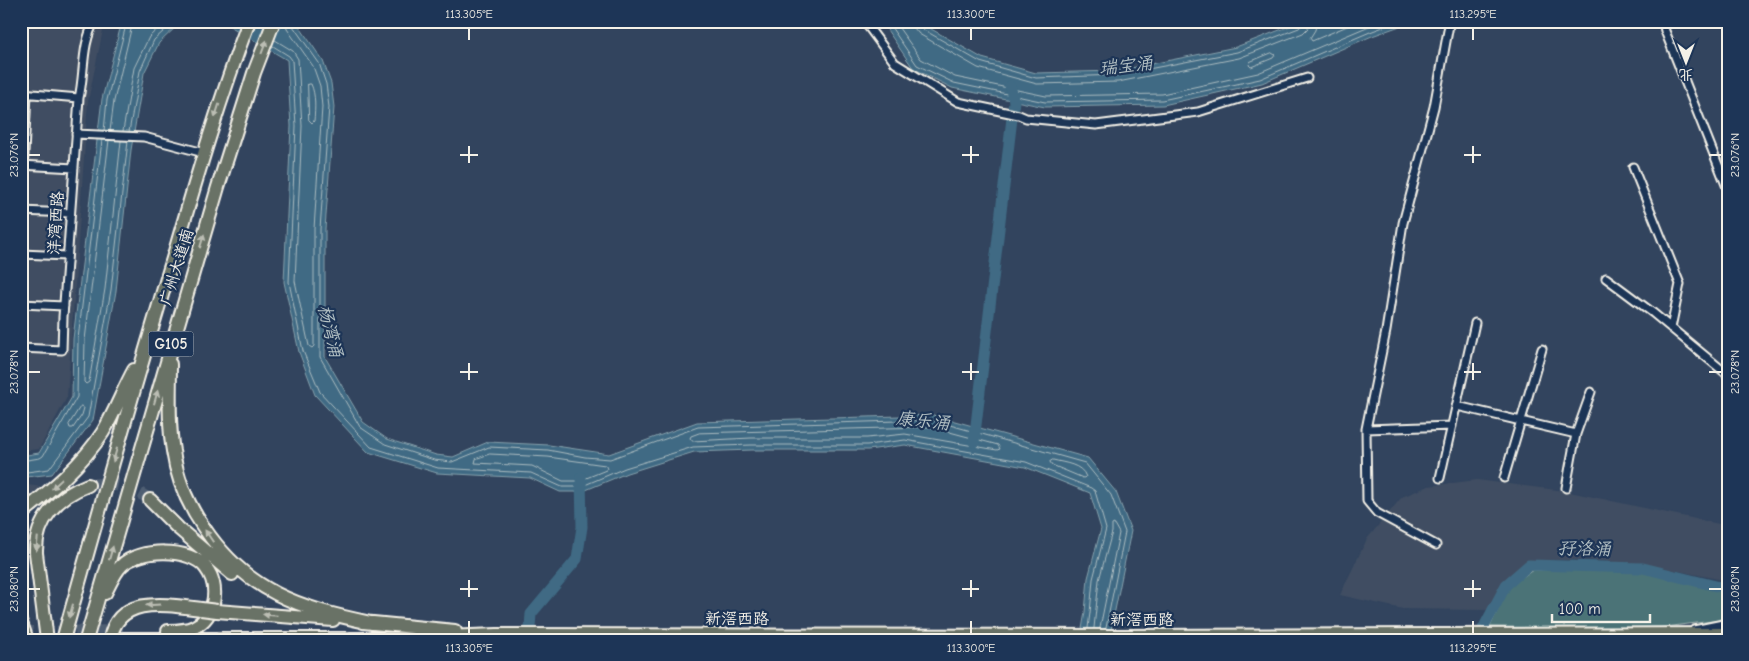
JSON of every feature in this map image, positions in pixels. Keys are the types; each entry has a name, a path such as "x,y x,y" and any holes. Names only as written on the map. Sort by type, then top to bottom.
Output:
{"highway":[{"name":"广州大道南","path":"62,640 204,153 249,21"},
{"name":"广州大道南","path":"86,640 170,346 218,187 254,73 274,21"},
{"path":"21,514 51,490 89,451 114,412 148,340"},
{"path":"170,346 170,434 176,467 190,507 215,545 255,583 276,594 301,605 371,623"},
{"path":"47,640 36,553 40,528 44,519 56,504 71,492 88,485"},
{"path":"150,500 178,528 241,582 260,595 300,612 371,623"},
{"path":"93,617 121,566 138,556 150,553 179,554 193,558 206,567 214,581 215,599 207,616 200,624 193,628 174,631 123,635"},
{"path":"110,640 114,627 126,613 146,605 497,635"},
{"path":"21,623 27,640"},
{"name":"新滘西路","path":"497,635 1118,636 1728,634"},
{"path":"123,635 393,639 497,635"}],"street":[{"name":"洋湾西路","path":"21,348 62,350 79,98 86,46 90,30 95,21"},
{"path":"864,21 895,63 958,102 1026,118 1096,125 1179,115 1198,112 1307,78"},
{"path":"1663,21 1665,32 1728,190"},
{"path":"1436,545 1377,513 1367,501 1366,429 1386,331 1403,222 1434,107 1449,25"},
{"path":"70,213 21,211 24,94 79,98"},
{"path":"76,134 144,137 204,153"},
{"path":"22,165 74,168"},
{"path":"1633,167 1680,284 1671,328"},
{"path":"21,254 67,256"},
{"path":"1606,278 1671,328 1728,376"},
{"path":"21,304 64,306"},
{"path":"1440,478 1475,323"},
{"path":"1504,478 1542,349"},
{"path":"1566,488 1576,434 1591,392"},
{"path":"1457,406 1576,434"},
{"path":"1366,429 1452,426"},
{"path":"1669,635 1728,623"}],"shaded area":[{"path":"21,21 109,21 104,25 88,101 67,397 39,449 21,451"},
{"path":"1477,480 1565,491 1728,526 1728,581 1643,564 1586,560 1539,560 1506,579 1488,610 1403,609 1340,595 1367,539 1402,497 1429,486"},
{"path":"21,484 41,487 21,502"}],"green space":[{"path":"1533,570 1640,571 1728,584 1728,619 1641,630 1490,627 1509,586"}],"water":[{"path":"122,21 190,21 179,24 159,43 144,73 131,150 116,291 93,420 52,474 21,476 21,456 39,453 72,397 73,339 102,99"},
{"name":"康乐涌","path":"210,21 293,21 297,23 323,61 331,83 334,107 325,229 325,357 363,422 387,439 436,455 453,457 488,442 549,445 609,454 697,422 933,415 1088,458 1116,492 1131,531 1109,640 1080,640 1088,578 1101,529 1090,493 1025,467 905,445 868,450 694,452 627,473 581,492 560,492 530,478 437,473 368,452 315,395 299,352 284,282 291,126 287,60 228,25"},
{"path":"881,21 923,21 926,26 982,58 1036,73 1116,71 1236,47 1303,21 1414,21 1372,36 1262,83 1163,105 1045,107 952,88 913,68"}],"waterway":[{"path":"974,442 1014,101 1010,86"},
{"path":"529,640 531,614 577,559 582,527 581,477"},
{"name":"孖洛涌","path":"1477,640 1506,585 1529,565 1643,568 1728,589"}],"tunnel":[{"path":"88,485 105,484 121,486 136,491 150,500"},
{"path":"21,632 123,631"}],"water label":[{"name":"瑞宝涌","path":"1126,66"},
{"name":"杨湾涌","path":"330,331"}]}
